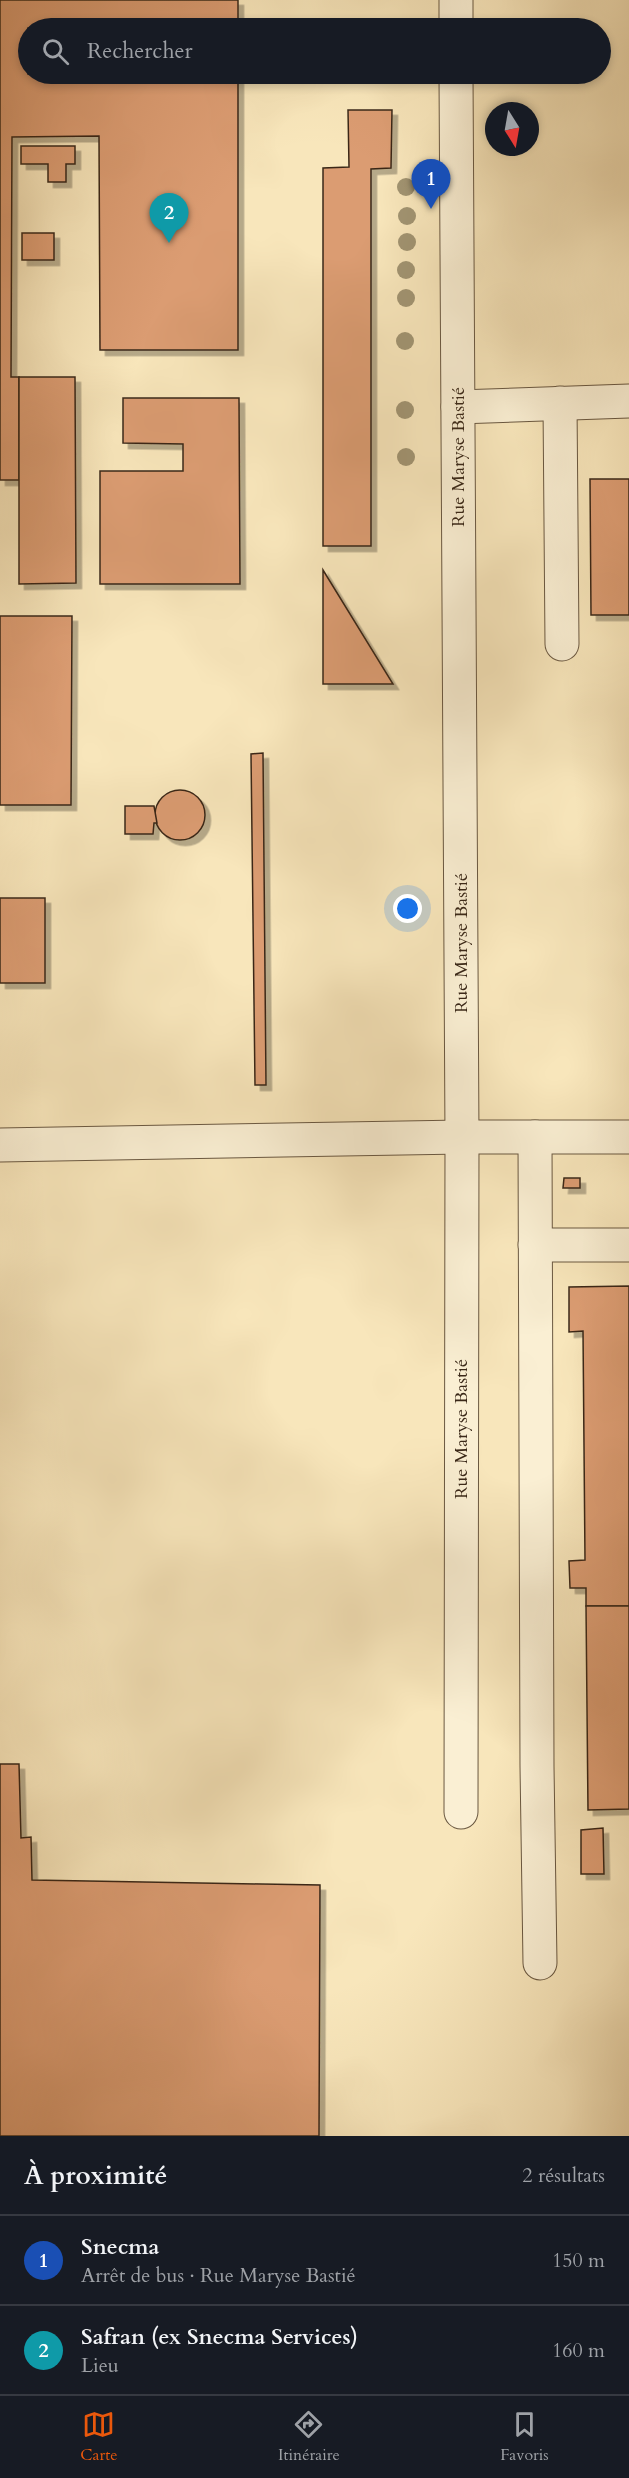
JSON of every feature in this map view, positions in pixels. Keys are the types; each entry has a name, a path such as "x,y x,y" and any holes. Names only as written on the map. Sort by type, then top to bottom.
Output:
{"street":[{"path":"456,0 456,18"},
{"name":"Rue Maryse Bastié","path":"456,84 462,1137 461,1812"},
{"path":"458,407 629,401"},
{"path":"560,403 562,644"},
{"path":"0,1144 462,1137 629,1137"},
{"path":"535,1137 537,1766 540,1963"},
{"path":"535,1245 629,1245"}],"building":[{"path":"0,0 238,0 238,18 18,18 18,84 238,84 238,350 100,350 99,136 12,137 11,377 19,377 19,480 0,480"},
{"path":"348,110 392,110 391,168 371,169 371,546 323,546 323,168 349,167"},
{"path":"21,146 75,146 75,164 66,164 66,182 48,182 48,164 21,164"},
{"path":"22,233 54,233 54,260 22,260"},
{"path":"19,377 75,377 76,583 19,584"},
{"path":"123,398 239,398 240,584 100,584 100,471 183,471 183,444 123,443"},
{"path":"590,479 629,479 629,615 591,615"},
{"path":"323,570 393,684 323,684"},
{"path":"0,616 72,616 71,805 0,805"},
{"path":"263,753 266,1085 255,1085 251,754"},
{"path":"180,790 189,792 200,801 205,815 203,824 194,835 180,840 171,838 160,829 155,815 157,806 166,795"},
{"path":"125,806 154,806 157,823 154,823 153,834 125,834"},
{"path":"0,898 45,898 45,983 0,983"},
{"path":"564,1178 580,1178 580,1188 563,1188"},
{"path":"629,1286 629,1606 586,1606 586,1588 570,1588 569,1561 585,1560 583,1331 569,1332 569,1287"},
{"path":"586,1606 629,1606 629,1809 588,1810"},
{"path":"0,1764 19,1764 21,1838 31,1837 32,1880 320,1885 319,2136 0,2136"},
{"path":"603,1828 604,1874 581,1874 581,1830"}],"place":[{"name":"Snecma","path":"431,209"},
{"name":"Safran (ex Snecma Services)","path":"169,243"}]}
